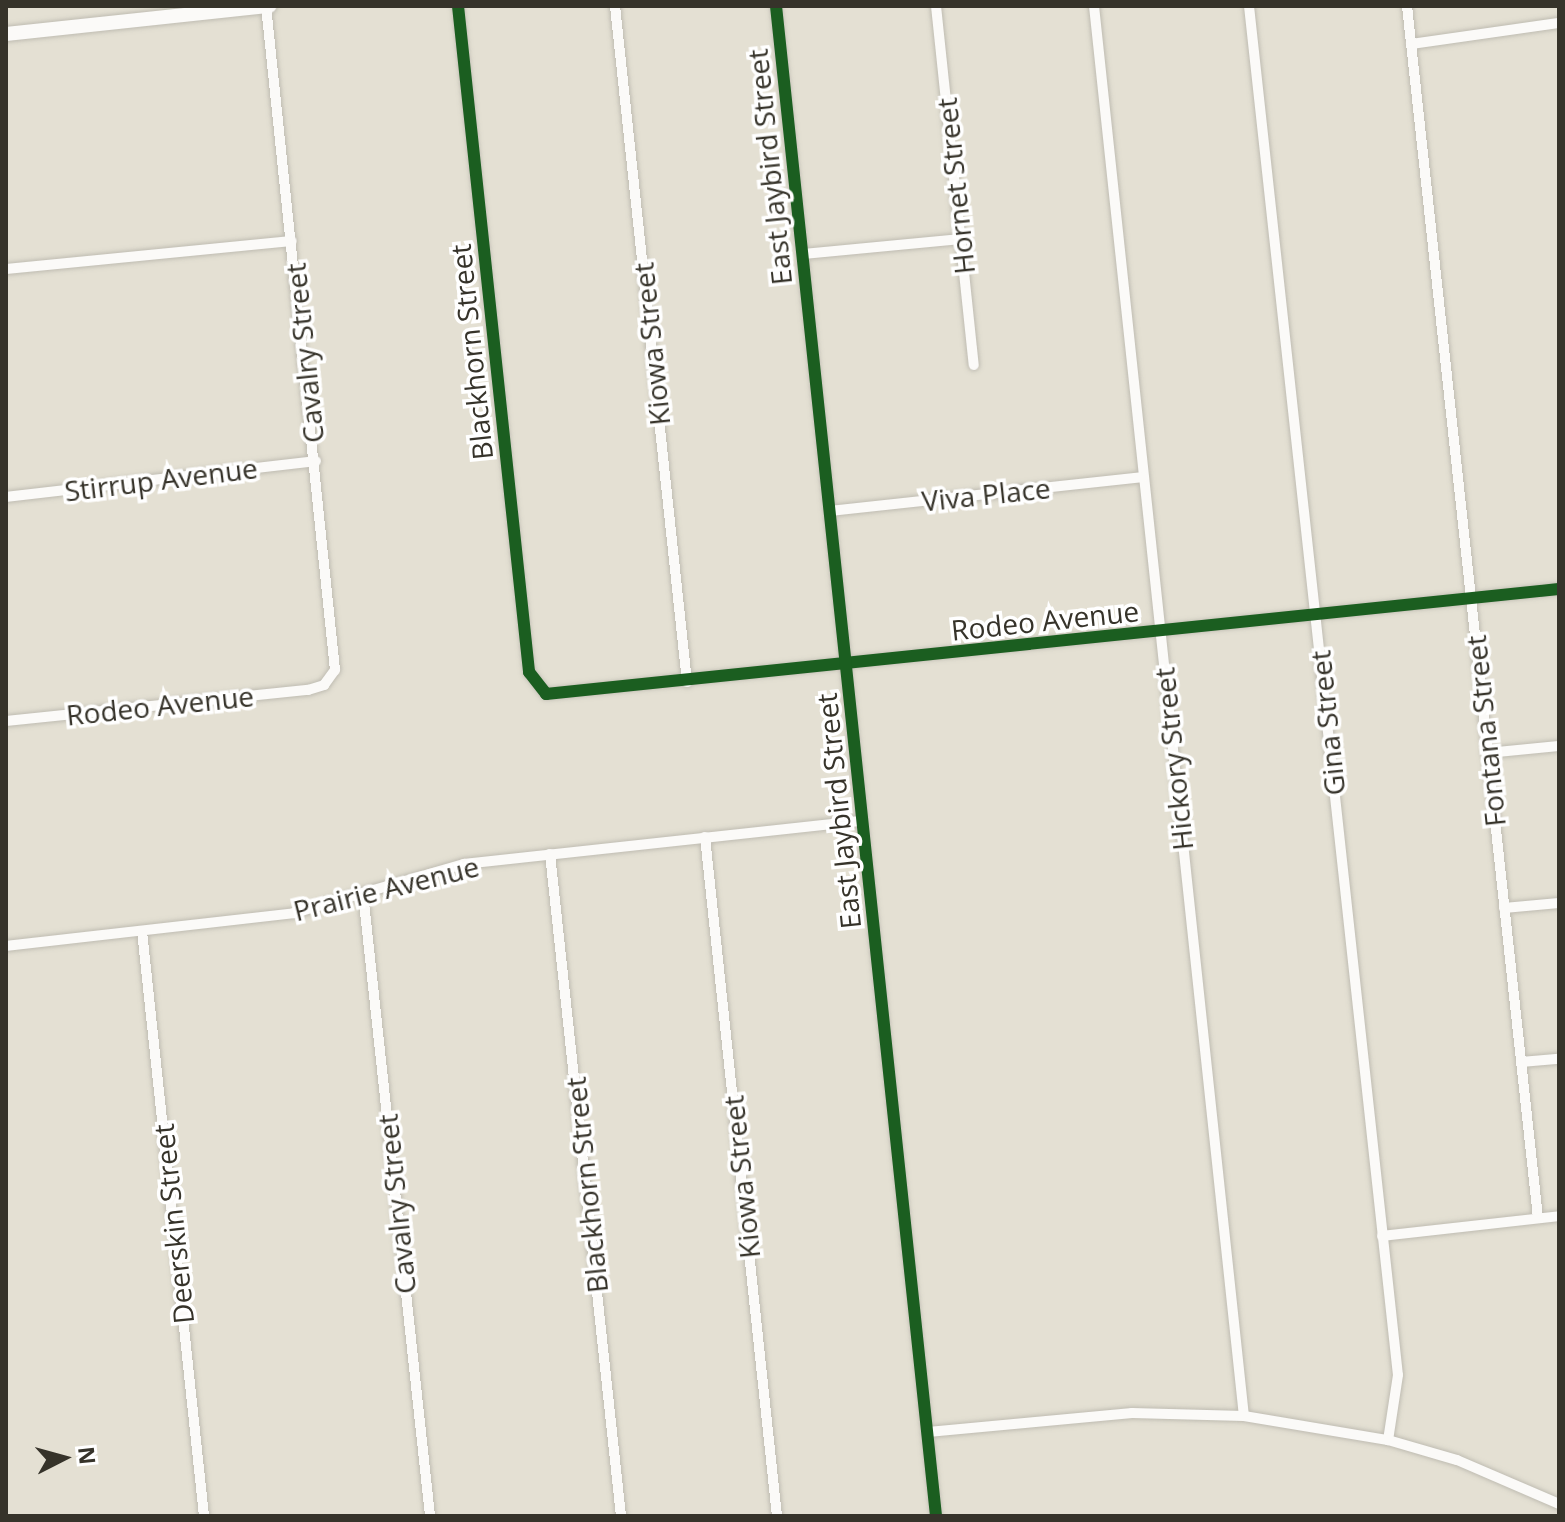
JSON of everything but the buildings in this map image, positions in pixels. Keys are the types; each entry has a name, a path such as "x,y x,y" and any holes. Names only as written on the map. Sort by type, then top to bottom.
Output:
{"main road":[{"path":"6,34 216,9 268,6"}],"street":[{"name":"Cavalry Street","path":"268,6 337,660 331,679 313,689"},
{"name":"Blackhorn Street","path":"458,6 529,672 538,690"},
{"name":"Kiowa Street","path":"615,6 687,682"},
{"name":"East Jaybird Street","path":"776,6 936,1516"},
{"name":"Hornet Street","path":"936,6 974,365"},
{"name":"Hickory Street","path":"1094,6 1244,1416"},
{"name":"Gina Street","path":"1249,6 1398,1375 1388,1440"},
{"name":"Fontana Street","path":"1407,6 1538,1218"},
{"path":"1411,44 1559,23"},
{"path":"803,254 961,239"},
{"path":"6,269 292,241"},
{"name":"Stirrup Avenue","path":"6,497 316,461"},
{"name":"Viva Place","path":"830,511 1143,477"},
{"name":"Rodeo Avenue","path":"538,690 556,697 1559,589"},
{"name":"Rodeo Avenue","path":"6,721 313,689"},
{"path":"1487,753 1559,746"},
{"name":"Prairie Avenue","path":"6,946 294,913 464,864 862,821"},
{"name":"Kiowa Street","path":"705,837 777,1516"},
{"name":"Blackhorn Street","path":"550,854 621,1516"},
{"name":"Cavalry Street","path":"363,893 430,1516"},
{"path":"1504,908 1559,903"},
{"name":"Deerskin Street","path":"142,931 204,1516"},
{"path":"1521,1062 1559,1059"},
{"path":"1382,1236 1559,1216"},
{"path":"928,1432 1132,1413 1244,1416 1388,1440 1457,1460 1559,1504"}],"cycle path":[{"path":"458,6 529,672 546,694 1559,589"},
{"path":"776,6 936,1516"}]}
